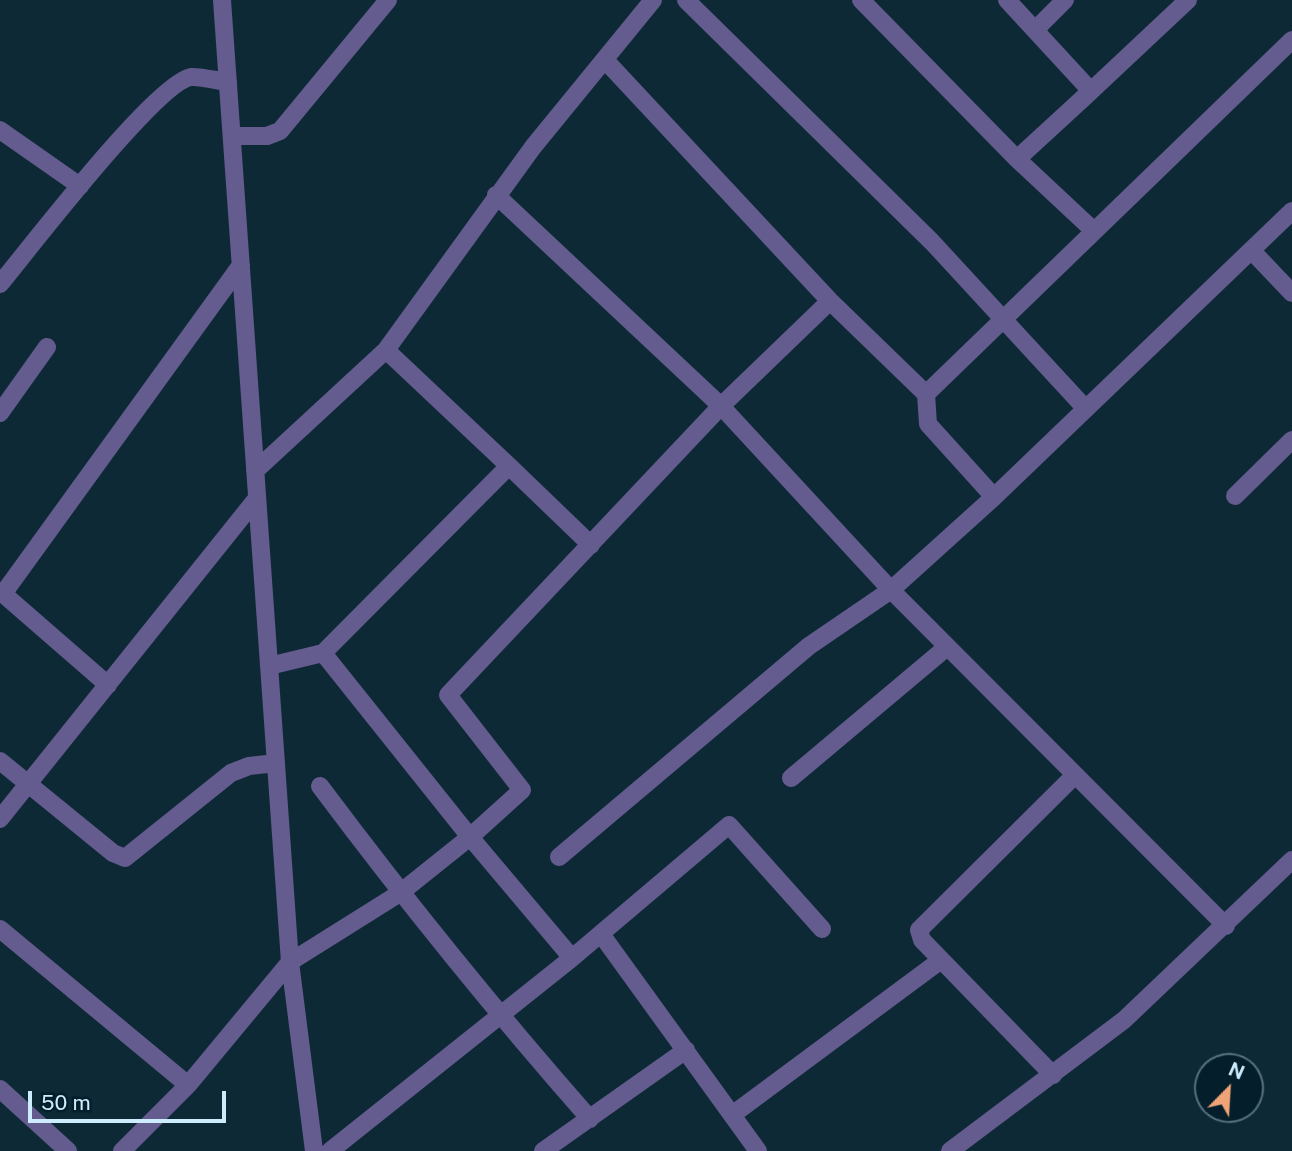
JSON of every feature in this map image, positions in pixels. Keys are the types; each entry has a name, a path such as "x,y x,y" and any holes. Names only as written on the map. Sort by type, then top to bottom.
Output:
{"street":[{"path":"222,0 290,962 314,1151"},
{"path":"232,136 267,136 279,131 388,0"},
{"path":"255,471 386,349 496,195 653,0"},
{"path":"686,0 932,242 1086,409"},
{"path":"861,0 1017,159 1093,230"},
{"path":"1007,0 1091,91"},
{"path":"1036,30 1065,0"},
{"path":"1017,159 1188,0"},
{"path":"926,394 1292,40"},
{"path":"605,60 830,301 926,394 928,424 994,497"},
{"path":"0,284 80,186 170,86 191,77 228,82"},
{"path":"0,130 80,186"},
{"path":"496,195 721,406 891,590 1226,926"},
{"path":"559,857 809,646 891,590 994,497 1292,211"},
{"path":"1252,251 1292,293"},
{"path":"108,685 2,593 241,265"},
{"path":"122,1151 188,1085 290,962 400,893 522,790 448,695 721,406 830,301"},
{"path":"0,413 47,347"},
{"path":"386,349 591,545"},
{"path":"1235,496 1292,440"},
{"path":"269,666 323,653 509,466"},
{"path":"0,819 257,498"},
{"path":"791,778 947,647"},
{"path":"323,653 572,958"},
{"path":"0,761 113,853 125,858 231,773 249,766 276,763"},
{"path":"1053,1075 919,935 922,925 1075,775"},
{"path":"320,786 400,893 500,1016 590,1119"},
{"path":"330,1151 572,958 729,825 822,929"},
{"path":"950,1151 1124,1020 1226,926 1292,860"},
{"path":"0,929 188,1085"},
{"path":"601,933 758,1151"},
{"path":"732,1115 941,960"},
{"path":"543,1151 686,1050"},
{"path":"0,1089 68,1151"}]}
